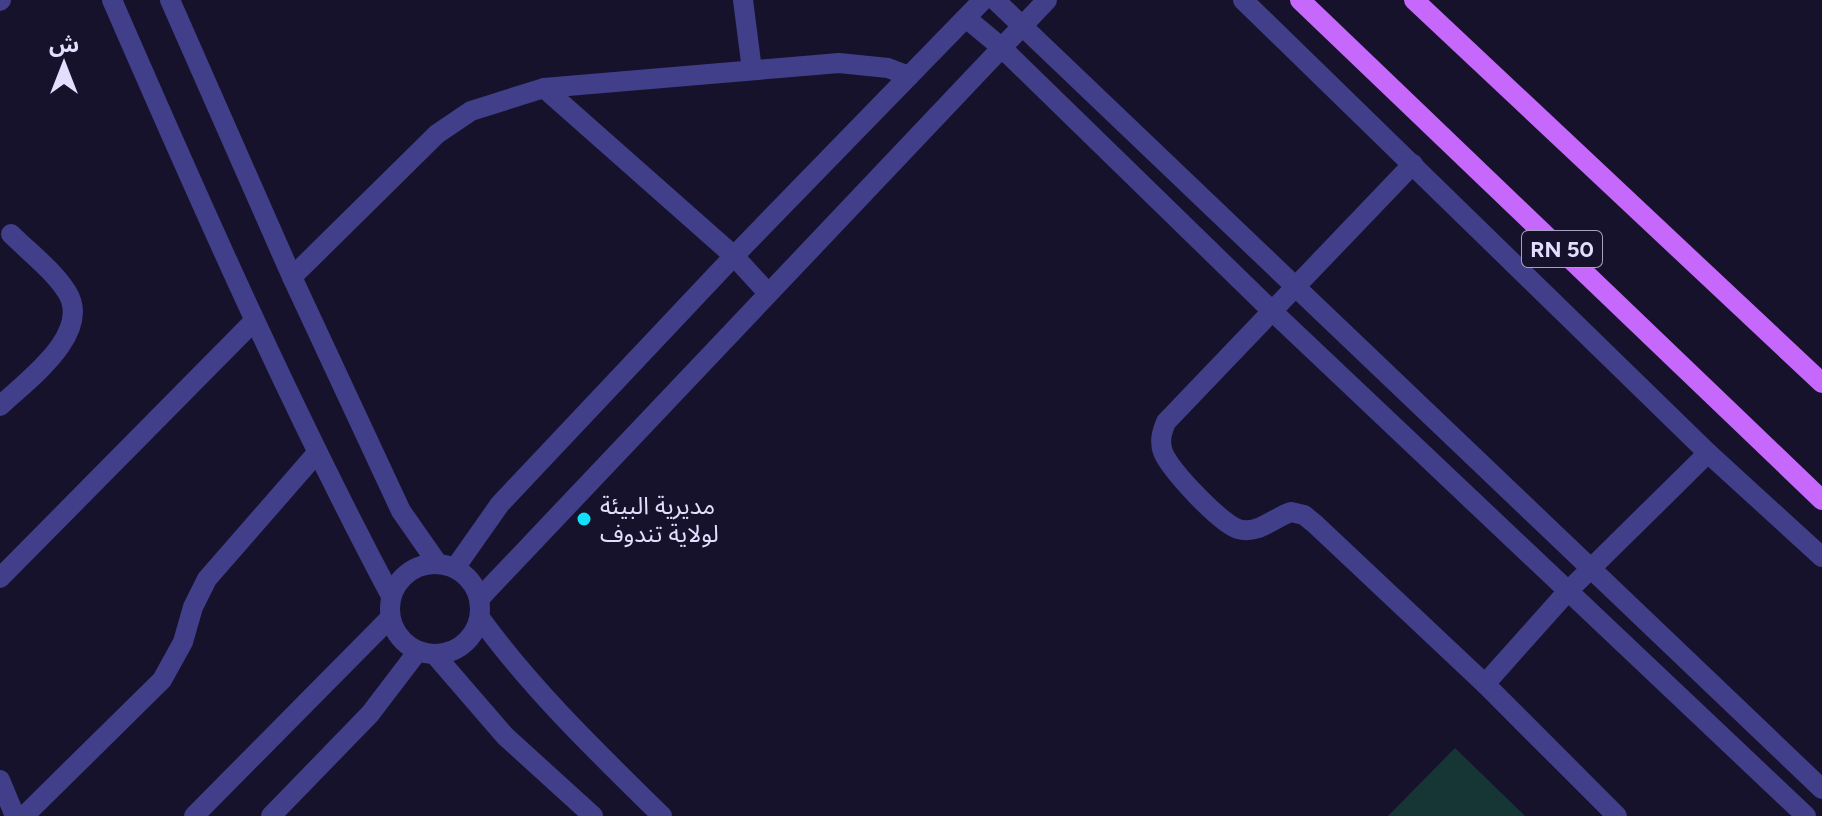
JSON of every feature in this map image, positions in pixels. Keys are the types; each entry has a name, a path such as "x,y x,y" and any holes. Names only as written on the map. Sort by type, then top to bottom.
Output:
{"main road":[{"name":"RN 50","path":"1300,0 1822,500"},
{"path":"1414,0 1822,383"}],"street":[{"path":"112,0 253,322 316,454 391,596 390,618 400,638 426,653 505,736 593,816"},
{"path":"170,0 292,277 401,511 446,566 471,581 480,608 510,660 561,716 662,816"},
{"path":"743,0 752,70"},
{"path":"391,596 409,572 446,566 500,504 734,256 983,0"},
{"path":"995,0 1822,789"},
{"path":"271,816 426,653 459,648 476,629 480,608 767,292 1047,0"},
{"path":"1243,0 1708,453 1822,557"},
{"path":"966,18 1001,47 1272,311 1806,816"},
{"path":"292,277 437,134 471,111 544,88 839,63 888,68 909,76"},
{"path":"544,88 734,256 767,292"},
{"path":"1413,164 1166,422 1161,433 1165,456 1188,485 1237,528 1249,530 1291,512 1304,515 1485,684 1617,816"},
{"path":"0,406 57,352 71,327 73,310 70,295 59,281 11,234"},
{"path":"0,578 253,322"},
{"path":"1485,684 1568,591 1708,453"},
{"path":"24,816 162,680 183,642 193,607 207,579 316,454"},
{"path":"194,816 390,618"},
{"path":"0,780 15,816"}],"green space":[{"path":"1455,748 1525,816 1388,816"}],"place":[{"name":"مديرية البيئة لولاية تندوف","path":"584,519"}]}
